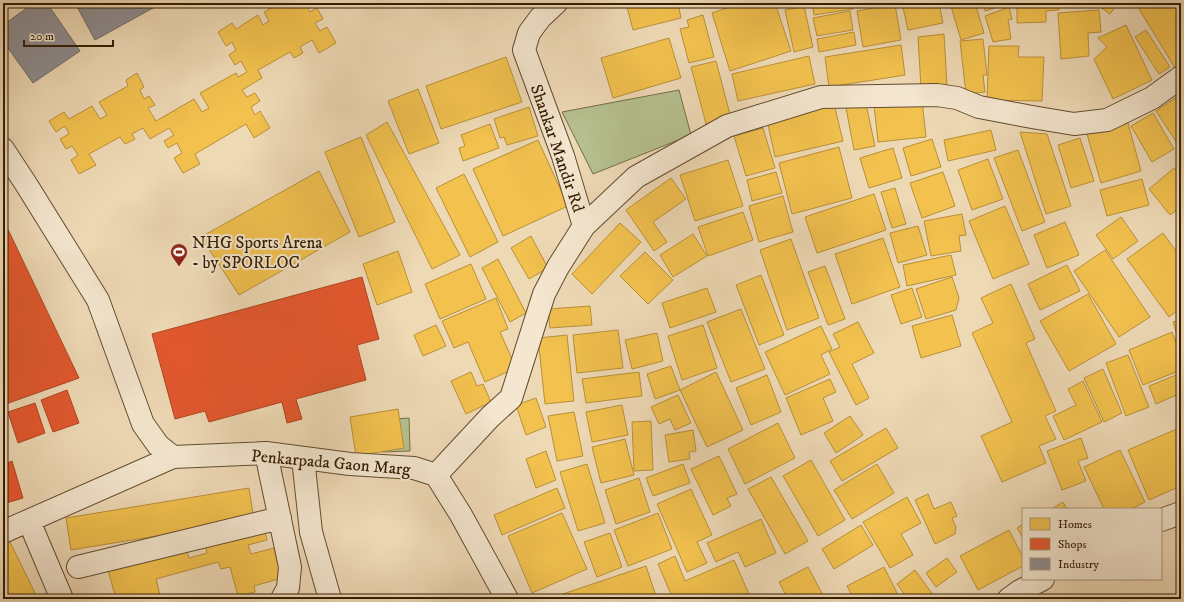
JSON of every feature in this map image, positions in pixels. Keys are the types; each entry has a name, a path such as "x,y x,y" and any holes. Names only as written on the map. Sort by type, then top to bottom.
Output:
{"street":[{"name":"Shankar Mandir Rd","path":"436,475 490,417 511,398 544,294 558,266 584,226 563,156 524,50 529,33 540,18 556,3"},
{"path":"584,226 636,176 728,126 821,97 937,95 957,98 979,107 1074,124 1107,120 1152,98 1181,78"},
{"path":"3,149 98,300 143,424 158,445 173,457 3,532"},
{"path":"266,453 290,567 288,588 282,599"},
{"name":"Penkarpada Gaon Marg","path":"173,457 266,453 350,464 414,468 436,475"},
{"path":"303,458 310,532 330,599"},
{"path":"436,475 462,515 507,599"},
{"path":"1162,520 1181,513"},
{"path":"78,567 280,518"},
{"path":"30,521 62,599"},
{"path":"1009,599 1020,591 1041,580"}],"green space":[{"path":"679,90 691,135 593,174 562,112"},
{"path":"409,418 410,451 382,452 381,420"}],"building: Homes":[{"path":"280,3 310,3 306,5 310,12 317,8 323,19 315,23 320,31 327,27 336,43 319,53 312,40 300,47 303,53 294,58 290,52 258,70 262,78 242,90 247,97 255,93 260,101 251,107 255,115 260,111 270,128 254,138 246,124 195,154 200,164 183,173 174,158 182,153 177,143 168,148 164,141 174,135 169,128 150,139 143,128 132,134 135,139 125,144 120,137 89,154 96,165 79,174 71,160 78,155 72,146 66,149 60,139 69,134 65,126 56,132 49,121 64,112 69,119 92,106 100,119 107,115 99,102 128,86 126,80 137,73 144,87 140,90 144,99 149,96 155,105 148,108 156,121 194,99 202,112 209,108 200,93 236,73 238,77 247,72 241,61 235,65 229,55 236,50 232,42 226,46 218,32 232,23 236,29 258,15 263,25 269,21 264,12"},
{"path":"626,3 678,3 681,18 633,30"},
{"path":"709,3 725,3 711,8"},
{"path":"741,3 775,3 791,51 730,71 712,13"},
{"path":"812,3 852,3 853,9 814,15"},
{"path":"855,3 888,3 856,8"},
{"path":"902,3 939,3 943,23 908,30"},
{"path":"950,3 975,3 984,33 961,40"},
{"path":"983,3 1007,3 1008,4 985,11"},
{"path":"1017,3 1059,3 1059,10 1046,11 1046,22 1017,23"},
{"path":"1095,3 1118,3 1110,14"},
{"path":"1146,3 1181,3 1181,63 1175,68 1139,9"},
{"path":"895,4 901,40 863,47 857,11"},
{"path":"804,6 813,47 794,52 785,10"},
{"path":"1009,7 1012,19 1008,20 1011,39 993,42 985,16"},
{"path":"1099,10 1101,32 1088,33 1089,56 1061,59 1058,13"},
{"path":"850,11 853,30 817,36 813,18"},
{"path":"703,15 714,57 689,63 680,29 689,27 687,20"},
{"path":"1126,25 1152,80 1113,99 1094,59 1107,47 1098,38"},
{"path":"1146,30 1170,67 1159,74 1135,37"},
{"path":"854,32 856,45 819,52 817,39"},
{"path":"944,34 947,85 921,88 918,37"},
{"path":"669,38 681,78 613,98 601,58"},
{"path":"983,39 987,75 983,75 985,92 966,94 960,41"},
{"path":"901,45 905,75 829,87 825,57"},
{"path":"989,46 1019,46 1018,57 1044,57 1042,101 987,100"},
{"path":"809,56 815,84 738,101 732,74"},
{"path":"506,57 522,102 441,129 426,86"},
{"path":"716,61 731,118 706,124 691,67"},
{"path":"418,89 439,143 409,154 388,101"},
{"path":"1181,94 1181,149 1156,111"},
{"path":"922,99 926,137 878,142 874,105"},
{"path":"834,104 843,141 775,157 767,120"},
{"path":"866,104 875,146 854,150 846,108"},
{"path":"529,107 538,136 507,145 504,137 500,138 494,119"},
{"path":"1153,113 1174,149 1152,162 1131,126"},
{"path":"387,122 460,255 432,269 366,135"},
{"path":"1128,123 1141,171 1101,183 1087,134"},
{"path":"490,124 499,148 463,161 459,148 465,146 461,135"},
{"path":"763,128 775,168 746,176 734,136"},
{"path":"991,130 996,150 948,161 944,140"},
{"path":"1020,132 1047,134 1071,206 1046,214"},
{"path":"361,137 395,222 359,237 325,152"},
{"path":"1080,138 1094,181 1071,188 1058,145"},
{"path":"932,139 941,167 911,176 903,148"},
{"path":"538,140 568,206 503,236 473,169"},
{"path":"839,147 852,198 792,214 779,163"},
{"path":"893,148 902,178 869,188 860,158"},
{"path":"1018,150 1045,222 1022,231 994,158"},
{"path":"988,159 1003,199 972,210 958,170"},
{"path":"728,160 743,206 695,221 680,175"},
{"path":"1174,168 1181,177 1181,207 1170,215 1149,189"},
{"path":"319,171 350,232 239,295 201,237"},
{"path":"776,172 782,193 752,201 747,180"},
{"path":"943,172 955,206 922,218 910,183"},
{"path":"464,174 498,242 470,257 436,188"},
{"path":"671,178 686,199 653,222 667,242 654,251 626,210"},
{"path":"1142,179 1149,205 1107,216 1100,190"},
{"path":"895,188 906,224 892,228 881,192"},
{"path":"874,194 886,230 817,253 805,217"},
{"path":"783,196 793,232 759,242 749,206"},
{"path":"1005,206 1029,264 993,279 969,221"},
{"path":"743,212 753,240 708,256 698,227"},
{"path":"962,214 966,235 959,236 961,251 931,256 924,221"},
{"path":"1181,216 1181,227 1176,220"},
{"path":"1121,217 1138,241 1113,259 1096,235"},
{"path":"1065,222 1079,255 1047,268 1034,235"},
{"path":"620,223 641,242 592,294 572,274"},
{"path":"918,226 927,255 898,263 890,233"},
{"path":"1163,233 1181,258 1181,308 1169,317 1127,259"},
{"path":"693,234 707,256 673,277 660,255"},
{"path":"531,236 548,268 529,279 511,248"},
{"path":"883,238 900,287 852,304 835,254"},
{"path":"791,239 819,318 787,330 760,250"},
{"path":"1105,250 1150,317 1119,337 1074,271"},
{"path":"398,251 412,292 377,305 363,264"},
{"path":"645,252 673,280 648,304 620,276"},
{"path":"951,255 956,275 907,286 903,265"},
{"path":"498,259 526,313 510,322 482,268"},
{"path":"471,264 486,299 440,319 425,284"},
{"path":"1067,265 1080,291 1040,310 1028,284"},
{"path":"825,266 845,319 828,325 808,272"},
{"path":"761,275 784,335 759,345 736,285"},
{"path":"952,277 959,298 956,310 926,319 916,289"},
{"path":"1011,284 1035,339 1026,343 1056,411 1045,416 1056,439 1039,446 1046,463 1002,482 981,436 1012,422 972,333 993,323 981,298"},
{"path":"707,288 716,312 670,328 662,303"},
{"path":"912,288 922,317 901,324 891,295"},
{"path":"1088,294 1116,344 1069,371 1040,321"},
{"path":"496,298 508,329 500,332 516,368 485,382 468,342 454,348 442,321"},
{"path":"590,306 592,325 550,328 548,309"},
{"path":"741,309 765,369 731,382 707,322"},
{"path":"952,315 961,346 921,358 912,326"},
{"path":"1181,320 1181,347 1173,322"},
{"path":"858,322 874,353 852,364 869,398 856,405 829,352 840,347 833,334"},
{"path":"436,325 446,346 423,356 414,335"},
{"path":"703,325 717,368 682,380 668,336"},
{"path":"821,326 832,349 821,355 830,374 785,395 765,352"},
{"path":"618,330 623,368 577,373 573,335"},
{"path":"1172,332 1181,355 1181,370 1143,385 1129,350"},
{"path":"657,333 663,361 632,369 625,340"},
{"path":"567,335 574,401 545,404 538,338"},
{"path":"1128,355 1149,407 1126,416 1106,363"},
{"path":"671,366 680,390 655,399 647,374"},
{"path":"1103,369 1122,413 1104,422 1084,378"},
{"path":"471,372 477,386 483,384 491,402 466,414 451,381"},
{"path":"639,372 642,396 586,403 582,379"},
{"path":"716,372 743,430 707,447 680,390"},
{"path":"1181,373 1181,393 1156,404 1149,386"},
{"path":"767,375 781,412 751,425 736,388"},
{"path":"830,379 836,392 823,398 833,421 801,435 786,398"},
{"path":"1083,381 1102,422 1064,440 1053,416 1076,405 1068,389"},
{"path":"678,395 691,423 675,430 670,419 659,424 651,407"},
{"path":"1181,397 1181,416 1176,398"},
{"path":"536,398 546,427 526,435 516,405"},
{"path":"622,405 628,435 592,442 586,412"},
{"path":"398,409 404,448 356,456 350,417"},
{"path":"574,412 583,456 557,461 548,416"},
{"path":"850,416 863,435 836,453 824,433"},
{"path":"651,421 653,470 634,471 632,422"},
{"path":"778,423 795,458 745,484 728,449"},
{"path":"886,428 898,448 842,481 830,461"},
{"path":"1179,428 1181,432 1181,486 1149,500 1128,450"},
{"path":"693,430 696,451 689,452 690,459 669,462 665,435"},
{"path":"1081,438 1088,458 1078,461 1086,481 1062,490 1047,451"},
{"path":"625,439 634,475 601,483 592,447"},
{"path":"1120,450 1145,502 1133,508 1104,508 1084,467"},
{"path":"546,451 556,480 536,488 526,459"},
{"path":"719,456 737,494 727,498 731,506 713,515 691,469"},
{"path":"811,460 845,520 818,536 783,476"},
{"path":"587,464 605,523 578,531 560,472"},
{"path":"683,464 690,483 653,496 646,478"},
{"path":"877,464 894,493 852,519 834,490"},
{"path":"771,477 808,541 785,554 748,489"},
{"path":"639,478 650,512 616,524 605,490"},
{"path":"249,488 254,520 71,550 66,518"},
{"path":"557,488 565,508 502,535 494,515"},
{"path":"691,489 712,535 697,542 707,563 687,572 657,504"},
{"path":"928,494 934,509 951,502 957,516 952,518 956,527 955,534 935,544 915,500"},
{"path":"907,497 921,523 901,534 913,555 890,568 863,522"},
{"path":"1063,502 1066,508 1053,508"},
{"path":"562,513 587,569 532,593 508,536"},
{"path":"658,513 672,549 628,566 614,530"},
{"path":"761,519 776,553 745,567 738,552 716,562 707,543"},
{"path":"861,525 873,545 834,569 822,549"},
{"path":"1022,525 1022,536 1017,528"},
{"path":"264,528 267,540 248,545 251,554 274,548 282,578 254,586 255,592 238,596 230,567 221,569 218,562 156,579 161,599 116,599 108,570 186,549 189,558 207,553 205,543"},
{"path":"1009,530 1022,555 1022,567 978,590 960,556"},
{"path":"610,533 622,567 597,577 584,542"},
{"path":"8,538 38,599 3,599 3,541"},
{"path":"675,556 685,581 734,560 749,594 737,599 673,599 658,564"},
{"path":"947,558 957,572 936,587 926,573"},
{"path":"646,566 657,599 555,599 554,597"},
{"path":"808,567 825,599 788,599 779,582"},
{"path":"884,567 900,599 854,599 847,586"},
{"path":"915,570 936,599 908,599 897,584"},
{"path":"784,594 786,599 772,599"}],"building: Shops":[{"path":"3,219 79,378 3,405"},
{"path":"362,277 379,339 357,345 366,380 296,399 302,419 287,423 282,402 209,422 205,411 175,419 152,334"},
{"path":"67,390 79,423 53,432 41,400"},
{"path":"35,403 45,433 18,443 8,412"},
{"path":"12,461 23,498 3,504 3,465"}],"building: Industry":[{"path":"34,3 47,3 80,51 33,83 3,41 3,25"},
{"path":"75,3 162,3 95,40"}],"place":[{"name":"NHG Sports Arena - by SPORLOC","path":"179,267"}]}
